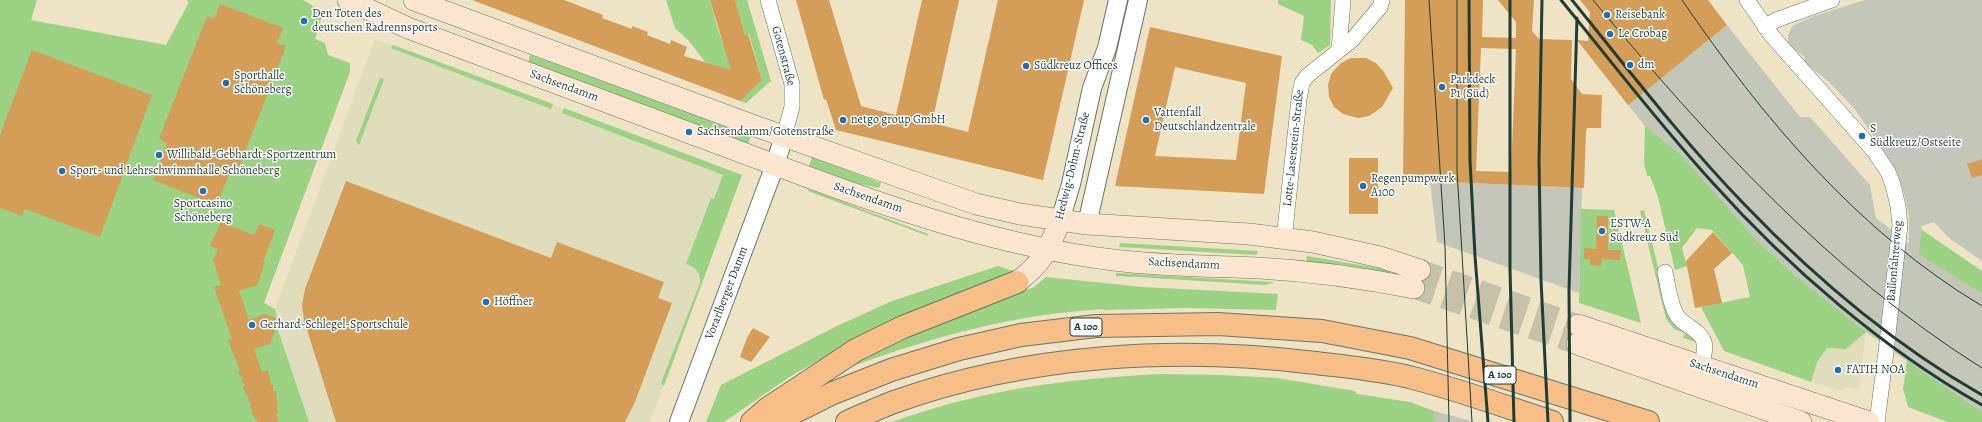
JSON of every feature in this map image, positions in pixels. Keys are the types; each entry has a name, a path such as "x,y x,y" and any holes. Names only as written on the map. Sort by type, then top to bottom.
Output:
{"highway":[{"path":"752,422 767,409 856,350 903,327 1018,282"},
{"name":"A 100","path":"775,422 833,393 891,370 959,350 1021,335 1096,326 1218,324 1322,331 1410,348 1648,422"},
{"name":"A 100","path":"847,422 893,402 966,380 1105,357 1165,355 1233,356 1290,360 1405,377 1552,422"}],"main road":[{"name":"Sachsendamm","path":"348,0 408,28 866,199 940,222 1048,250 1118,260 1282,270 1365,279 1417,279 1358,252 1313,242 1249,234 1060,221 976,204 784,136 414,0"},
{"name":"Hedwig-Dohm-Straße","path":"1048,250 1060,221"},
{"name":"Hedwig-Dohm-Straße","path":"1048,250 1087,224"},
{"path":"1282,270 1284,239"},
{"path":"1018,282 1031,271 1048,250"},
{"name":"Sachsendamm","path":"1801,422 1578,334 1701,366 1869,422"}],"street":[{"name":"Gotenstraße","path":"768,0 792,84 792,107 784,136"},
{"name":"Hedwig-Dohm-Straße","path":"1060,221 1071,184 1092,88 1107,48 1118,0"},
{"path":"1087,224 1138,0"},
{"path":"1339,50 1343,0"},
{"name":"Lotte-Laserstein-Straße","path":"1284,239 1302,82 1352,40 1380,7 1382,0"},
{"name":"Ballonfahrerweg","path":"1747,0 1765,27 1790,58 1874,151 1888,172 1893,185 1898,206 1899,239 1877,422"},
{"path":"1765,27 1776,20 1832,0"},
{"name":"Vorarlberger Damm","path":"679,422 776,165 784,136"},
{"path":"1665,272 1678,317 1698,332 1704,339 1706,346 1701,366"}],"shaded area":[{"path":"1605,0 1608,0 1666,74 1727,25 1800,117 1810,117 1870,185 1876,218 1909,244 1909,217 1905,197 1899,178 1886,154 1854,108 1827,80 1802,61 1805,58 1804,56 1787,45 1789,33 1792,26 1811,17 1865,0 1982,0 1982,261 1949,238 1934,222 1921,226 1931,262 1982,294 1982,412 1932,379 1866,332 1797,277 1757,241 1731,214 1679,153 1645,126 1587,53 1590,12"},
{"path":"375,39 742,175 650,422 309,422 277,326 278,323 275,309"},
{"path":"1430,181 1582,188 1579,293 1437,242"},
{"path":"1866,332 1859,389 1847,387 1842,391 1811,382 1817,362 1827,348 1846,349"},
{"path":"1434,411 1449,415 1475,422 1435,422"}],"green space":[{"name":"Willibald-Gebhardt-Sportzentrum","path":"0,0 37,0 31,20 166,45 189,2 186,0 303,0 323,12 315,39 325,43 328,55 350,63 350,72 264,303 275,309 278,323 277,327 309,422 0,422"},
{"path":"666,0 710,0 718,30 735,73 705,62 689,41 675,28"},
{"path":"735,0 747,0 771,81 746,103 740,101 743,95 745,96 757,85 756,83 762,80 749,34 745,35"},
{"path":"1278,0 1331,0 1330,45 1318,53 1312,45 1301,40 1304,16 1278,4"},
{"path":"393,45 553,104 551,109 391,48"},
{"path":"530,55 751,136 748,144 528,63"},
{"path":"380,78 384,79 359,145 356,141"},
{"path":"564,108 742,175 664,386 661,383 700,283 699,273 693,267 686,264 711,198 714,199 723,175 562,113"},
{"path":"1645,126 1679,153 1757,241 1797,277 1866,332 1846,349 1827,348 1817,362 1811,382 1724,351 1701,307 1750,297 1743,265 1712,230 1697,228 1682,248 1687,266 1675,270 1658,197 1650,176 1647,176 1644,163"},
{"path":"812,157 881,183 879,188 835,179 808,169"},
{"path":"809,189 928,234 928,236 808,191"},
{"path":"1581,209 1614,210 1641,323 1579,303"},
{"path":"1644,210 1669,312 1699,343 1683,338 1685,333 1674,329 1666,319 1640,211"},
{"path":"1922,230 1982,271 1982,294 1919,253"},
{"path":"1120,243 1258,251 1257,255 1119,247"},
{"path":"1307,256 1390,270 1389,274 1306,265"},
{"path":"998,266 1013,271 1011,275 911,312 870,331 791,376 724,422 706,422 721,385 837,326 892,301"},
{"path":"1116,273 1273,283 1265,285 1116,276"},
{"path":"1046,277 1143,287 1278,294 1276,310 1184,308 1104,309 1008,321 945,336 853,366 852,364 936,323 1034,287"},
{"path":"1907,361 1982,412 1982,422 1948,422 1908,407 1903,389"},
{"path":"1163,374 1277,378 1355,391 1357,394 1410,402 1434,411 1435,422 892,422 925,411 992,394 1094,379"}],"building":[{"path":"472,0 564,0 603,15 602,18 632,29 632,26 648,32 647,35 670,44 671,40 687,47 684,56 731,70 710,0 735,0 745,35 748,34 762,80 740,101"},
{"path":"796,0 829,0 861,106 896,115 922,0 959,0 932,123 968,132 998,0 1084,0 1043,180 836,130 826,99 824,100"},
{"name":"Parkdeck P1 (Süd)","path":"1405,0 1483,0 1482,37 1516,38 1516,22 1498,0 1534,0 1532,31 1539,39 1572,40 1571,79 1582,94 1602,95 1601,128 1587,128 1586,132 1584,188 1403,180","holes":["1481,48 1516,49 1511,172 1476,171"]},
{"path":"1580,0 1708,0 1727,25 1628,105 1577,40 1588,41 1590,12"},
{"name":"Sporthalle Schöneberg","path":"220,4 283,28 277,43 286,46 238,170 232,167 217,205 153,180 167,143 159,139 207,16 214,19"},
{"name":"Vattenfall Deutschlandzentrale","path":"1150,27 1282,56 1264,194 1115,186","holes":["1175,67 1246,83 1236,160 1155,156"]},
{"name":"Sport- und Lehrschwimmhalle Schöneberg","path":"32,50 152,95 100,237 25,209 22,216 0,208 0,135"},
{"path":"1351,58 1366,58 1376,63 1384,72 1393,88 1382,107 1369,116 1358,118 1343,114 1334,107 1329,97 1328,85 1331,74 1341,63"},
{"name":"Regenpumpwerk A100","path":"1349,158 1378,158 1378,214 1349,214"},
{"path":"1982,159 1982,175 1972,178 1967,164"},
{"name":"Höffner","path":"346,181 551,258 557,242 664,282 658,298 672,303 635,402 625,422 336,422 304,320 302,305 305,289"},
{"path":"1597,216 1608,216 1608,250 1621,250 1620,260 1602,259 1601,266 1590,265 1590,259 1584,259 1584,248 1596,249"},
{"name":"Gerhard-Schlegel-Sportschule","path":"221,222 254,235 259,224 275,230 263,262 265,263 257,285 239,291 249,320 264,314 277,318 278,323 270,344 254,349 262,372 268,370 271,385 273,384 273,391 276,391 278,413 276,414 279,422 258,422 252,414 253,412 250,407 251,405 248,400 249,399 243,387 245,385 241,380 243,378 238,373 240,371 228,340 232,339 214,287 221,285 213,260 218,249 210,246"},
{"path":"1713,232 1732,253 1714,269 1722,303 1695,308 1686,261"},
{"path":"753,328 770,337 751,362 740,357 747,338"}],"tunnel":[{"path":"1420,270 1578,325"},
{"path":"1414,288 1577,344"}],"tram line":[{"path":"1429,0 1445,246 1449,422"},
{"path":"1457,0 1457,170 1472,422"},
{"path":"1593,0 1681,102 1726,152 1773,200 1822,246 1873,289 1926,330 1982,368"},
{"path":"1682,0 1745,87 1779,129 1854,208 1894,243 1937,276 1982,306"}],"railway":[{"path":"1469,0 1470,160 1475,256 1488,422"},
{"path":"1510,0 1510,269 1514,422"},
{"path":"1542,0 1539,161 1541,280 1548,422"},
{"path":"1561,0 1692,160 1741,214 1772,245 1838,304 1873,332 1945,383 1982,405"},
{"path":"1572,0 1699,155 1744,204 1798,258 1886,332 1949,375 1982,395"},
{"path":"1570,422 1569,290 1577,18"}],"place":[{"name":"Reisebank","path":"1607,15"},
{"name":"Den Toten des deutschen Radrennsports","path":"304,21"},
{"name":"Le Crobag","path":"1610,34"},
{"name":"dm","path":"1630,65"},
{"name":"Südkreuz Offices","path":"1026,66"},
{"name":"Sporthalle Schöneberg","path":"226,83"},
{"name":"Parkdeck P1 (Süd)","path":"1442,87"},
{"name":"netgo group GmbH","path":"843,120"},
{"name":"Vattenfall Deutschlandzentrale","path":"1146,120"},
{"name":"Sachsendamm/Gotenstraße","path":"689,132"},
{"name":"S Südkreuz/Ostseite","path":"1862,136"},
{"name":"Willibald-Gebhardt-Sportzentrum","path":"159,155"},
{"name":"Sport- und Lehrschwimmhalle Schöneberg","path":"62,171"},
{"name":"Regenpumpwerk A100","path":"1363,186"},
{"name":"Sportcasino Schöneberg","path":"203,191"},
{"name":"ESTW-A Südkreuz Süd","path":"1602,231"},
{"name":"Höffner","path":"486,302"},
{"name":"Gerhard-Schlegel-Sportschule","path":"252,325"},
{"name":"FATIH NOA","path":"1838,370"}]}
